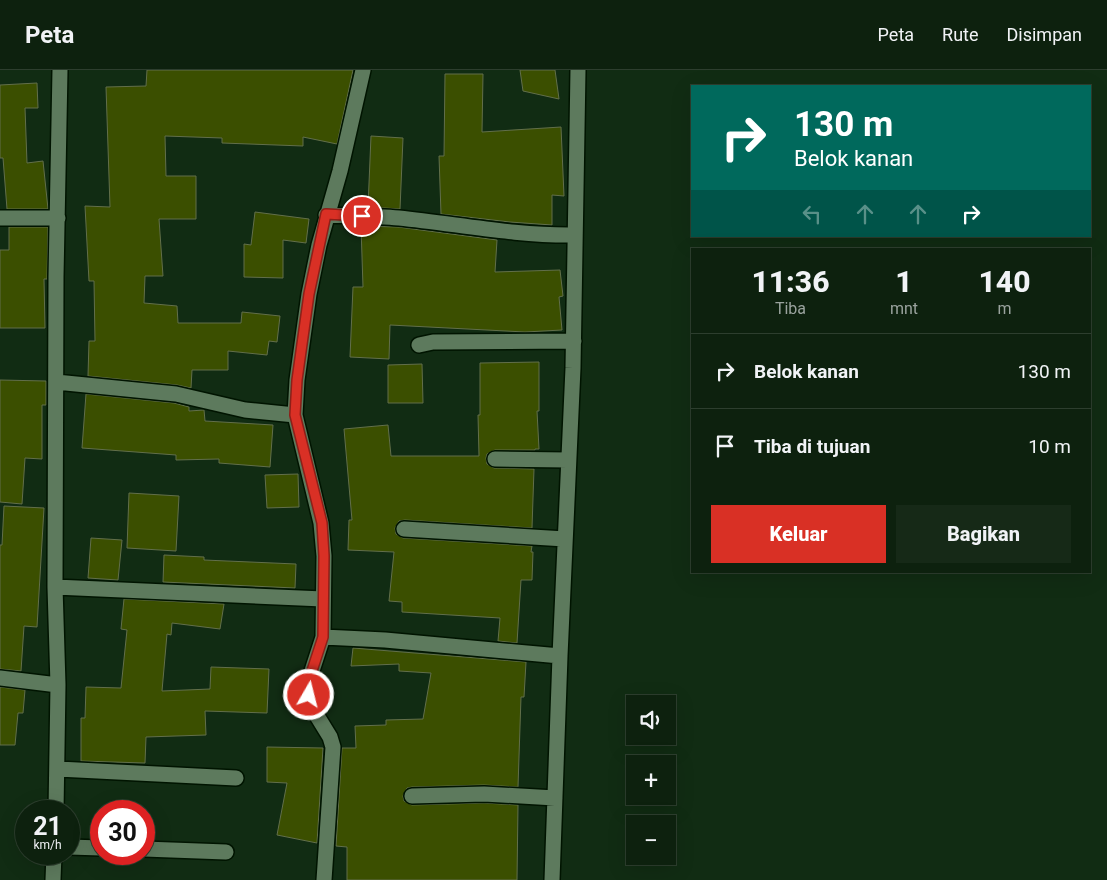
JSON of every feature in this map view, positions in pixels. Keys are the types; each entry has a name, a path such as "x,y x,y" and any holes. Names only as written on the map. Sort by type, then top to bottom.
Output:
{"street":[{"path":"57,800 58,685 55,587 60,70"},
{"path":"324,880 333,748 330,737 314,711 309,695 311,673 323,637 322,523 295,415 297,380 309,294 326,214 340,171 363,70"},
{"path":"552,880 574,341 578,70"},
{"path":"326,214 398,218 516,234 575,235"},
{"path":"0,218 58,218"},
{"path":"419,345 433,342 574,341"},
{"path":"56,382 176,394 245,410 295,415"},
{"path":"495,459 568,460"},
{"path":"404,529 565,539"},
{"path":"55,587 323,599"},
{"path":"323,637 385,640 560,656"},
{"path":"0,678 58,685"},
{"path":"58,770 236,778"},
{"path":"412,796 484,794 554,798"},
{"path":"155,849 226,852"},
{"path":"53,880 54,865"}],"building":[{"path":"147,70 353,70 337,144 303,137 303,146 222,143 222,138 165,136 166,176 196,176 196,219 159,219 163,276 145,276 144,303 177,306 178,323 241,323 242,312 280,316 277,342 269,341 267,355 228,351 228,370 192,370 191,388 88,376 89,341 95,341 94,281 89,281 85,206 110,207 106,87 146,86"},
{"path":"520,70 555,70 559,99 523,91"},
{"path":"445,74 483,74 482,132 561,127 564,196 552,195 552,225 441,214 439,156 444,156"},
{"path":"37,83 38,108 25,108 27,163 43,161 48,209 7,209 3,158 0,158 0,85"},
{"path":"371,136 403,138 400,209 368,207"},
{"path":"255,212 309,219 306,243 283,240 283,278 244,277 244,244 251,245"},
{"path":"361,226 398,227 497,240 495,272 560,270 563,296 559,297 562,330 525,332 390,325 389,359 350,357 353,287 363,287"},
{"path":"9,227 48,227 47,279 44,279 45,328 0,328 0,250 9,250"},
{"path":"539,362 539,411 537,411 539,449 495,450 487,454 486,458 487,464 494,468 534,469 532,528 405,520 399,521 395,528 396,534 403,538 532,546 532,580 521,580 517,643 498,641 500,618 402,612 402,602 389,601 394,552 348,550 349,520 352,520 344,429 388,425 391,456 479,456 480,363"},
{"path":"422,364 423,403 388,403 388,365"},
{"path":"0,380 46,381 46,405 42,405 42,459 25,458 22,504 0,502"},
{"path":"86,394 174,403 189,407 189,411 204,410 205,421 273,425 270,467 219,463 219,459 176,460 176,455 82,448"},
{"path":"298,474 299,507 267,508 265,475"},
{"path":"129,493 179,496 176,551 127,548"},
{"path":"4,506 44,508 37,627 24,626 21,671 0,669 0,545 2,545"},
{"path":"91,538 122,540 118,580 88,578"},
{"path":"164,555 204,557 204,560 296,564 295,588 163,582"},
{"path":"124,599 224,604 220,629 172,623 171,635 167,634 162,691 210,689 211,667 269,669 267,713 205,711 206,735 146,737 145,763 81,761 81,718 85,718 86,687 121,688 127,630 121,629"},
{"path":"353,648 526,662 524,697 521,697 518,787 484,785 412,787 407,788 403,796 404,801 412,805 484,803 518,805 517,880 347,880 347,847 336,846 342,748 356,748 355,726 386,725 386,720 423,719 431,673 399,671 399,664 351,666"},
{"path":"0,687 25,690 23,713 18,713 15,745 0,745"},
{"path":"267,747 323,748 317,843 277,835 287,783 267,782"}],"route":[{"path":"309,695 309,680 323,637 324,556 322,523 295,415 297,380 309,294 326,214 362,216"}]}
